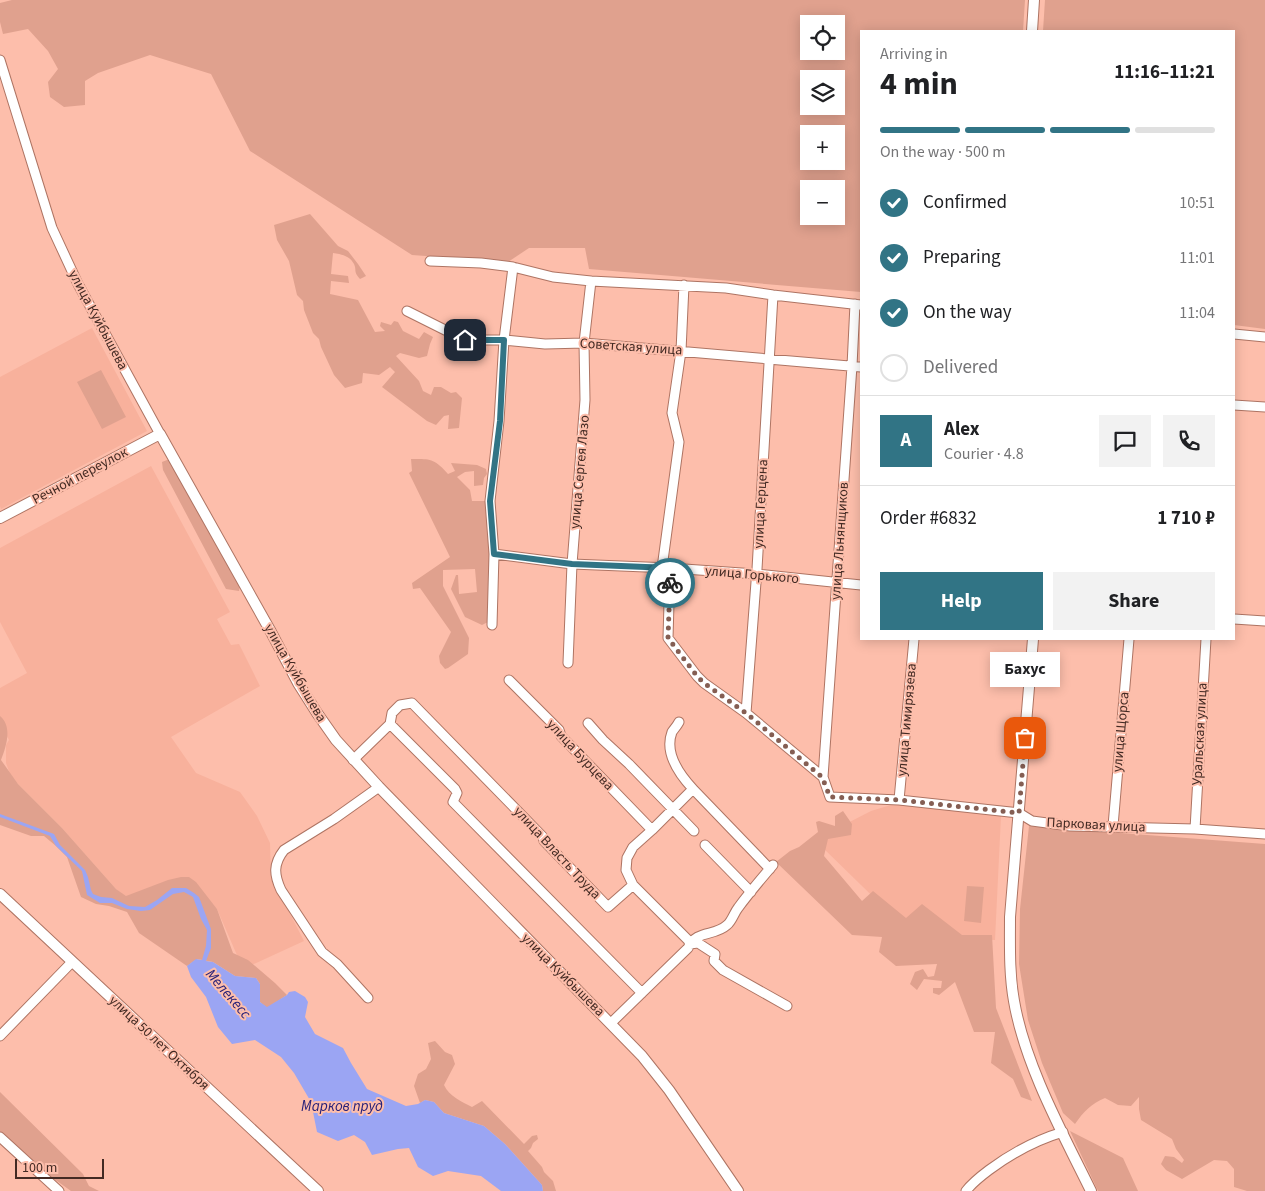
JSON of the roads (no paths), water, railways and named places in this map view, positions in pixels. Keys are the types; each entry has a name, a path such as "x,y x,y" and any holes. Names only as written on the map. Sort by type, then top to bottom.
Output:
{"main road":[{"path":"1032,30 1034,0"},
{"name":"Речной переулок","path":"0,518 160,434"},
{"name":"улица Куйбышева","path":"160,434 298,683 316,713 336,740 490,902 642,1056 738,1191"},
{"path":"1033,640 1010,917 1009,961 1014,1001 1024,1041 1038,1079 1090,1191"},
{"name":"улица 50 лет Октября","path":"0,894 318,1191"}],"street":[{"name":"улица Куйбышева","path":"0,60 42,197 58,242 78,284 160,434"},
{"path":"430,261 481,263 513,267 553,277 591,281 726,288 858,305"},
{"path":"492,625 494,554 490,501 500,421 504,340 513,267"},
{"name":"улица Сергея Лазо","path":"568,663 572,564 585,400 584,343 591,281"},
{"path":"666,568 679,442 672,413 681,351 684,286"},
{"name":"улица Герцена","path":"746,713 773,295"},
{"name":"улица Льнянщиков","path":"822,777 837,583 857,366 858,305"},
{"name":"Советская улица","path":"407,311 465,340 504,340 545,344 584,343 857,366"},
{"path":"1235,334 1265,337"},
{"path":"1235,405 1265,407"},
{"name":"улица Горького","path":"494,554 572,564 756,574 860,585"},
{"name":"Парковая улица","path":"666,568 668,638 700,680 746,713 822,777 830,797 899,800 1019,813 1032,821 1070,826 1195,829 1265,834"},
{"path":"1235,619 1265,621"},
{"name":"улица Тимирязева","path":"899,800 914,640"},
{"name":"улица Щорса","path":"1113,826 1129,640"},
{"name":"Уральская улица","path":"1195,829 1206,640"},
{"name":"улица Бурцева","path":"508,680 559,730 561,736 652,830"},
{"name":"улица Власть Труда","path":"390,724 392,713 400,705 412,702 608,907 632,885"},
{"path":"611,1023 698,936 716,932 728,925 736,910 771,867 693,788 679,771 670,752 672,733 678,722"},
{"name":"улица Бурцева","path":"588,723 694,831"},
{"path":"353,760 390,724 455,789 457,793 453,802 642,993"},
{"path":"368,998 337,964 322,952 281,890 276,879 276,869 278,858 284,850 334,819 379,787"},
{"path":"690,944 632,885 626,870 627,858 633,847 693,788"},
{"path":"705,845 751,892"},
{"path":"690,944 698,943 715,954 714,961 722,970 787,1006"},
{"path":"0,1036 72,962"},
{"path":"966,1191 981,1176 1019,1150 1063,1132"},
{"path":"0,1137 59,1191"}],"water":[{"name":"Марков пруд","path":"0,814 54,834 60,845 85,870 93,894 112,898 129,906 145,907 172,888 186,888 194,893 199,897 211,929 211,948 206,961 213,962 235,976 256,978 260,984 260,1002 267,1007 289,992 295,991 305,997 308,1002 305,1017 315,1034 343,1048 367,1089 406,1106 418,1104 425,1100 434,1102 444,1113 484,1126 505,1144 542,1185 543,1191 501,1191 481,1176 448,1171 433,1176 418,1167 409,1148 372,1155 365,1142 354,1135 338,1141 317,1132 311,1102 294,1073 281,1057 255,1040 232,1044 218,1027 206,997 191,977 187,966 196,959 202,960 206,946 207,930 193,897 184,892 173,894 150,910 141,911 127,909 112,903 100,903 87,895 82,871 56,846 50,836 0,817"}],"place":[{"name":"Бахус","path":"1025,738"}],"water label":[{"name":"Мелекесс","path":"228,994"}]}
